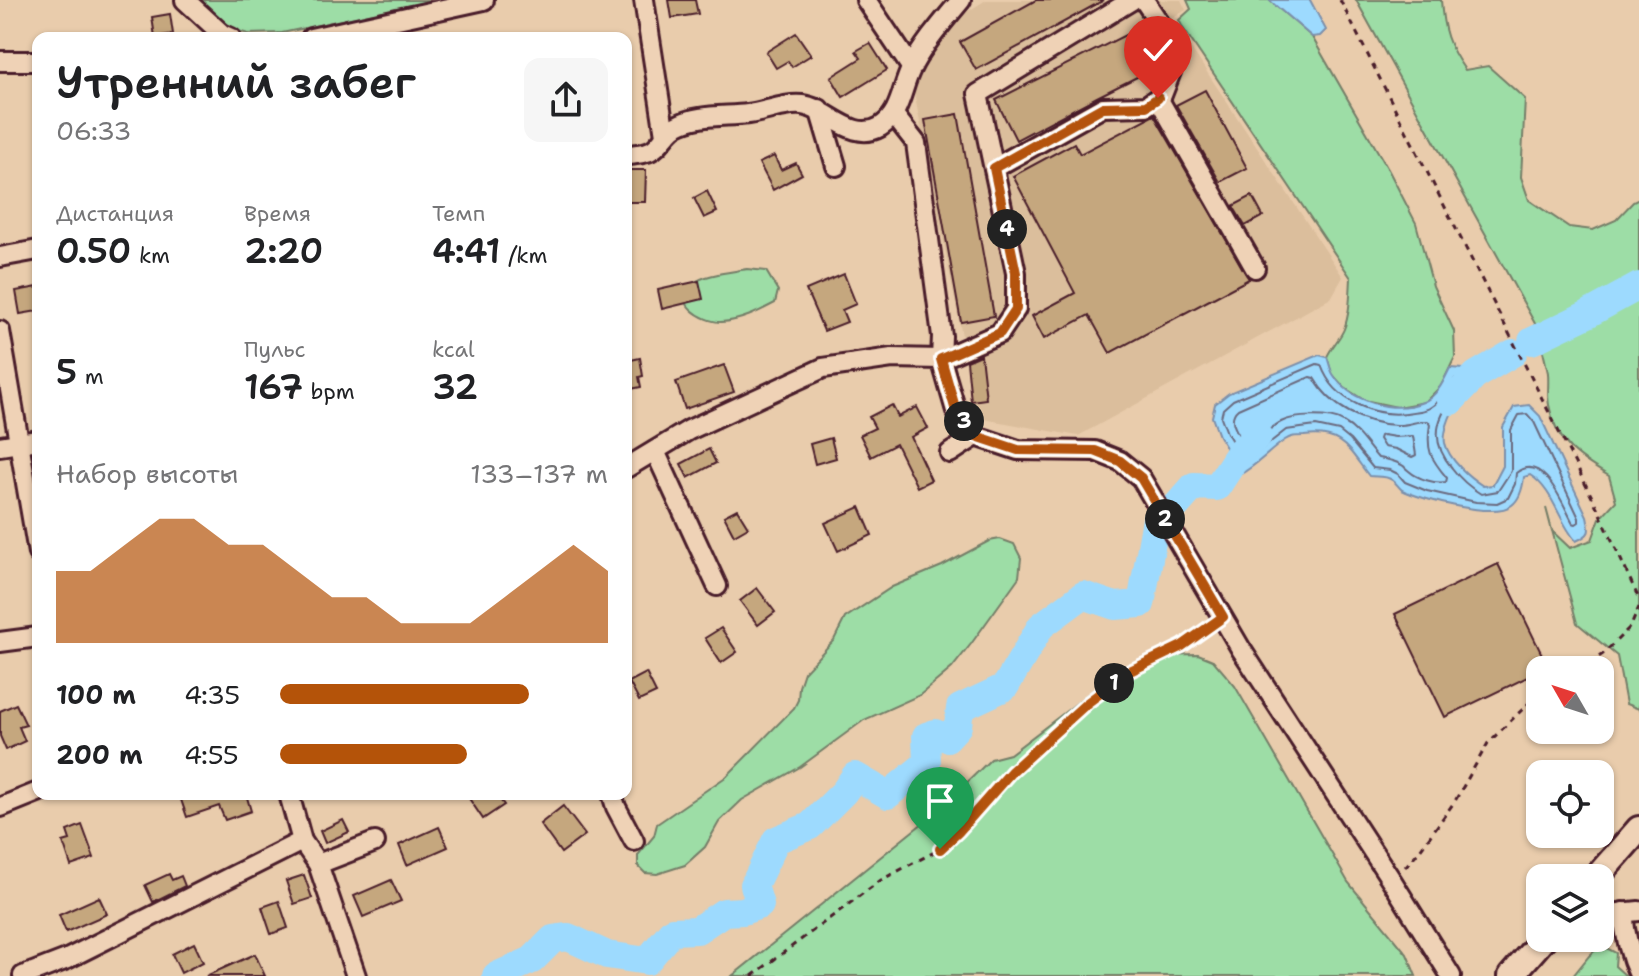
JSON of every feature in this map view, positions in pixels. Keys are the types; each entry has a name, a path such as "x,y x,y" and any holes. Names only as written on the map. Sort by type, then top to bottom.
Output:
{"main road":[{"path":"1608,864 1639,829"},
{"path":"1511,976 1532,952"}],"street":[{"path":"185,0 220,32"},
{"path":"338,32 484,0"},
{"path":"644,0 665,135"},
{"path":"866,0 911,67"},
{"path":"632,155 652,150 676,126 690,120 800,105 819,109 842,125 858,131 878,129 894,115 911,67 961,0"},
{"path":"632,464 689,430 823,368 912,352 941,359 1000,333 1016,309 1016,273 978,94 1132,0"},
{"path":"994,168 1103,107 1146,106 1162,95 1171,72 1173,50 1166,33 1144,0"},
{"path":"0,61 32,61"},
{"path":"1158,98 1255,268"},
{"path":"819,109 836,166"},
{"path":"894,115 916,143 942,336 941,359 956,411 976,436 1018,450 1095,451 1120,461 1141,478 1241,649 1392,881 1440,971"},
{"path":"0,257 32,251"},
{"path":"0,331 9,444 32,530"},
{"path":"1050,431 1053,450"},
{"path":"950,453 976,436"},
{"path":"9,444 32,441"},
{"path":"655,451 717,586"},
{"path":"0,642 32,638"},
{"path":"1,807 32,794"},
{"path":"291,800 302,841 318,864 356,976"},
{"path":"614,800 634,841"},
{"path":"23,976 67,959 302,841"},
{"path":"318,864 375,842"},
{"path":"1631,912 1625,937 1639,975"}],"path":[{"path":"1340,0 1596,505 1639,599"},
{"path":"1600,656 1631,626 1639,607"},
{"path":"752,976 881,880 940,849 1011,772 1087,703 1130,671 1182,646 1223,617"},
{"path":"1392,881 1420,850 1455,801 1488,743 1526,706"}],"shaded area":[{"path":"986,0 1181,0 1186,10 1171,18 1343,277 1331,298 1078,436 972,417 966,356 914,92 918,72 959,17"}],"green space":[{"path":"197,0 435,0 287,32 242,32 232,29"},
{"path":"1187,0 1269,0 1312,37 1416,223 1433,286 1454,331 1455,357 1441,386 1425,402 1397,407 1364,400 1345,388 1332,374 1327,357 1346,323 1351,278 1183,28 1179,20 1191,9"},
{"path":"1356,0 1441,0 1447,37 1465,70 1488,66 1525,99 1521,177 1529,200 1569,227 1593,230 1616,220 1639,199 1639,709 1626,704 1617,656 1577,623 1552,531 1570,548 1592,540 1600,518 1616,501 1609,476 1578,456 1557,430 1549,405 1548,373 1538,329"},
{"path":"747,269 766,271 778,291 775,303 742,318 721,322 698,315 687,304 686,291 697,281"},
{"path":"1000,539 1014,544 1021,558 1019,577 952,668 920,695 864,720 800,767 742,800 719,822 705,847 685,865 657,874 645,873 638,866 638,855 654,836 657,824 727,776 794,708 804,672 834,640 845,618 892,587 942,566 989,541"},
{"path":"1198,654 1213,660 1235,686 1348,882 1407,954 1416,976 732,976 939,810 991,759 1010,754 1090,693 1155,655"},
{"path":"1593,952 1616,953 1615,966 1626,976 1573,976"}],"water":[{"path":"1269,0 1310,0 1326,30 1320,36 1312,37"},
{"path":"1319,355 1327,357 1333,374 1350,392 1386,406 1399,407 1428,400 1440,388 1450,368 1464,369 1476,375 1471,389 1451,414 1445,443 1455,462 1483,486 1493,485 1503,466 1503,427 1514,407 1529,405 1540,416 1587,516 1587,534 1576,541 1545,489 1530,475 1524,477 1515,502 1503,509 1475,509 1441,503 1402,490 1388,478 1369,476 1343,444 1327,436 1289,438 1239,475 1234,473 1228,451 1212,417 1215,404 1229,393"}],"building":[{"path":"669,0 695,0 698,14 672,18"},
{"path":"1036,0 1104,0 976,70 960,42"},
{"path":"170,14 173,32 154,32 152,17"},
{"path":"1143,26 1160,61 1159,66 1016,140 996,100"},
{"path":"796,33 811,55 792,67 788,61 776,68 766,52"},
{"path":"870,43 887,70 843,97 831,77 861,58 856,51"},
{"path":"1205,90 1247,168 1220,182 1176,105"},
{"path":"958,114 994,316 961,322 925,120"},
{"path":"1154,115 1249,279 1110,353 1089,315 1044,339 1032,316 1075,293 1013,176 1074,143 1080,154"},
{"path":"774,156 781,170 796,163 802,174 773,190 759,163"},
{"path":"632,170 646,170 645,202 632,202"},
{"path":"707,191 717,212 704,218 694,198"},
{"path":"1252,196 1263,216 1245,226 1233,206"},
{"path":"844,274 856,304 842,310 847,322 824,331 806,290"},
{"path":"699,281 703,299 662,309 658,290"},
{"path":"32,288 32,312 20,314 16,291"},
{"path":"981,355 986,399 971,401 967,361"},
{"path":"640,358 643,376 639,377 641,387 632,389 632,360"},
{"path":"724,365 734,392 685,409 676,382"},
{"path":"892,405 898,417 917,407 928,428 911,437 931,480 917,487 896,444 871,457 860,435 875,428 869,417"},
{"path":"831,438 836,458 815,464 810,444"},
{"path":"709,449 716,463 688,478 681,464"},
{"path":"860,507 872,535 838,551 825,523"},
{"path":"737,509 748,527 734,535 724,516"},
{"path":"1498,564 1543,656 1526,656 1526,678 1445,717 1395,614"},
{"path":"757,588 775,612 758,625 740,601"},
{"path":"721,628 737,652 721,663 705,638"},
{"path":"646,673 656,693 639,701 632,680"},
{"path":"16,704 26,725 19,727 25,741 6,750 0,736 0,711"},
{"path":"181,800 248,800 251,811 225,820 219,806 187,817"},
{"path":"470,800 500,800 504,805 483,819"},
{"path":"563,806 585,835 561,853 540,824"},
{"path":"343,820 349,832 325,843 320,831"},
{"path":"82,825 94,858 71,866 63,842 70,840 67,831"},
{"path":"439,827 448,847 407,865 399,845"},
{"path":"169,874 172,880 181,876 185,886 153,902 145,885"},
{"path":"304,875 312,898 294,904 286,881"},
{"path":"391,880 401,901 363,917 354,896"},
{"path":"99,897 107,914 66,932 59,915"},
{"path":"279,901 288,928 271,934 262,907"},
{"path":"194,943 203,962 181,973 172,954"},
{"path":"255,954 265,976 206,976"}],"waterway":[{"path":"1532,341 1639,286"},
{"path":"1451,401 1476,375 1513,353"},
{"path":"1171,512 1194,486 1217,487 1241,450 1258,436"},
{"path":"496,976 532,960 553,939 568,937 607,955 647,961 672,931 697,930 724,912 743,911 760,905 754,885 776,840 810,826 844,792 855,776 888,795 927,763 926,736 935,733 947,738 958,726 960,708 1005,687 1041,626 1083,595 1115,606 1141,604 1156,519"}],"route":[{"path":"940,849 1011,772 1087,703 1130,671 1182,646 1223,617 1141,478 1120,461 1095,451 1018,450 976,436 956,411 941,359 1000,333 1016,309 1016,273 994,168 1103,107 1146,106 1158,98"}]}
